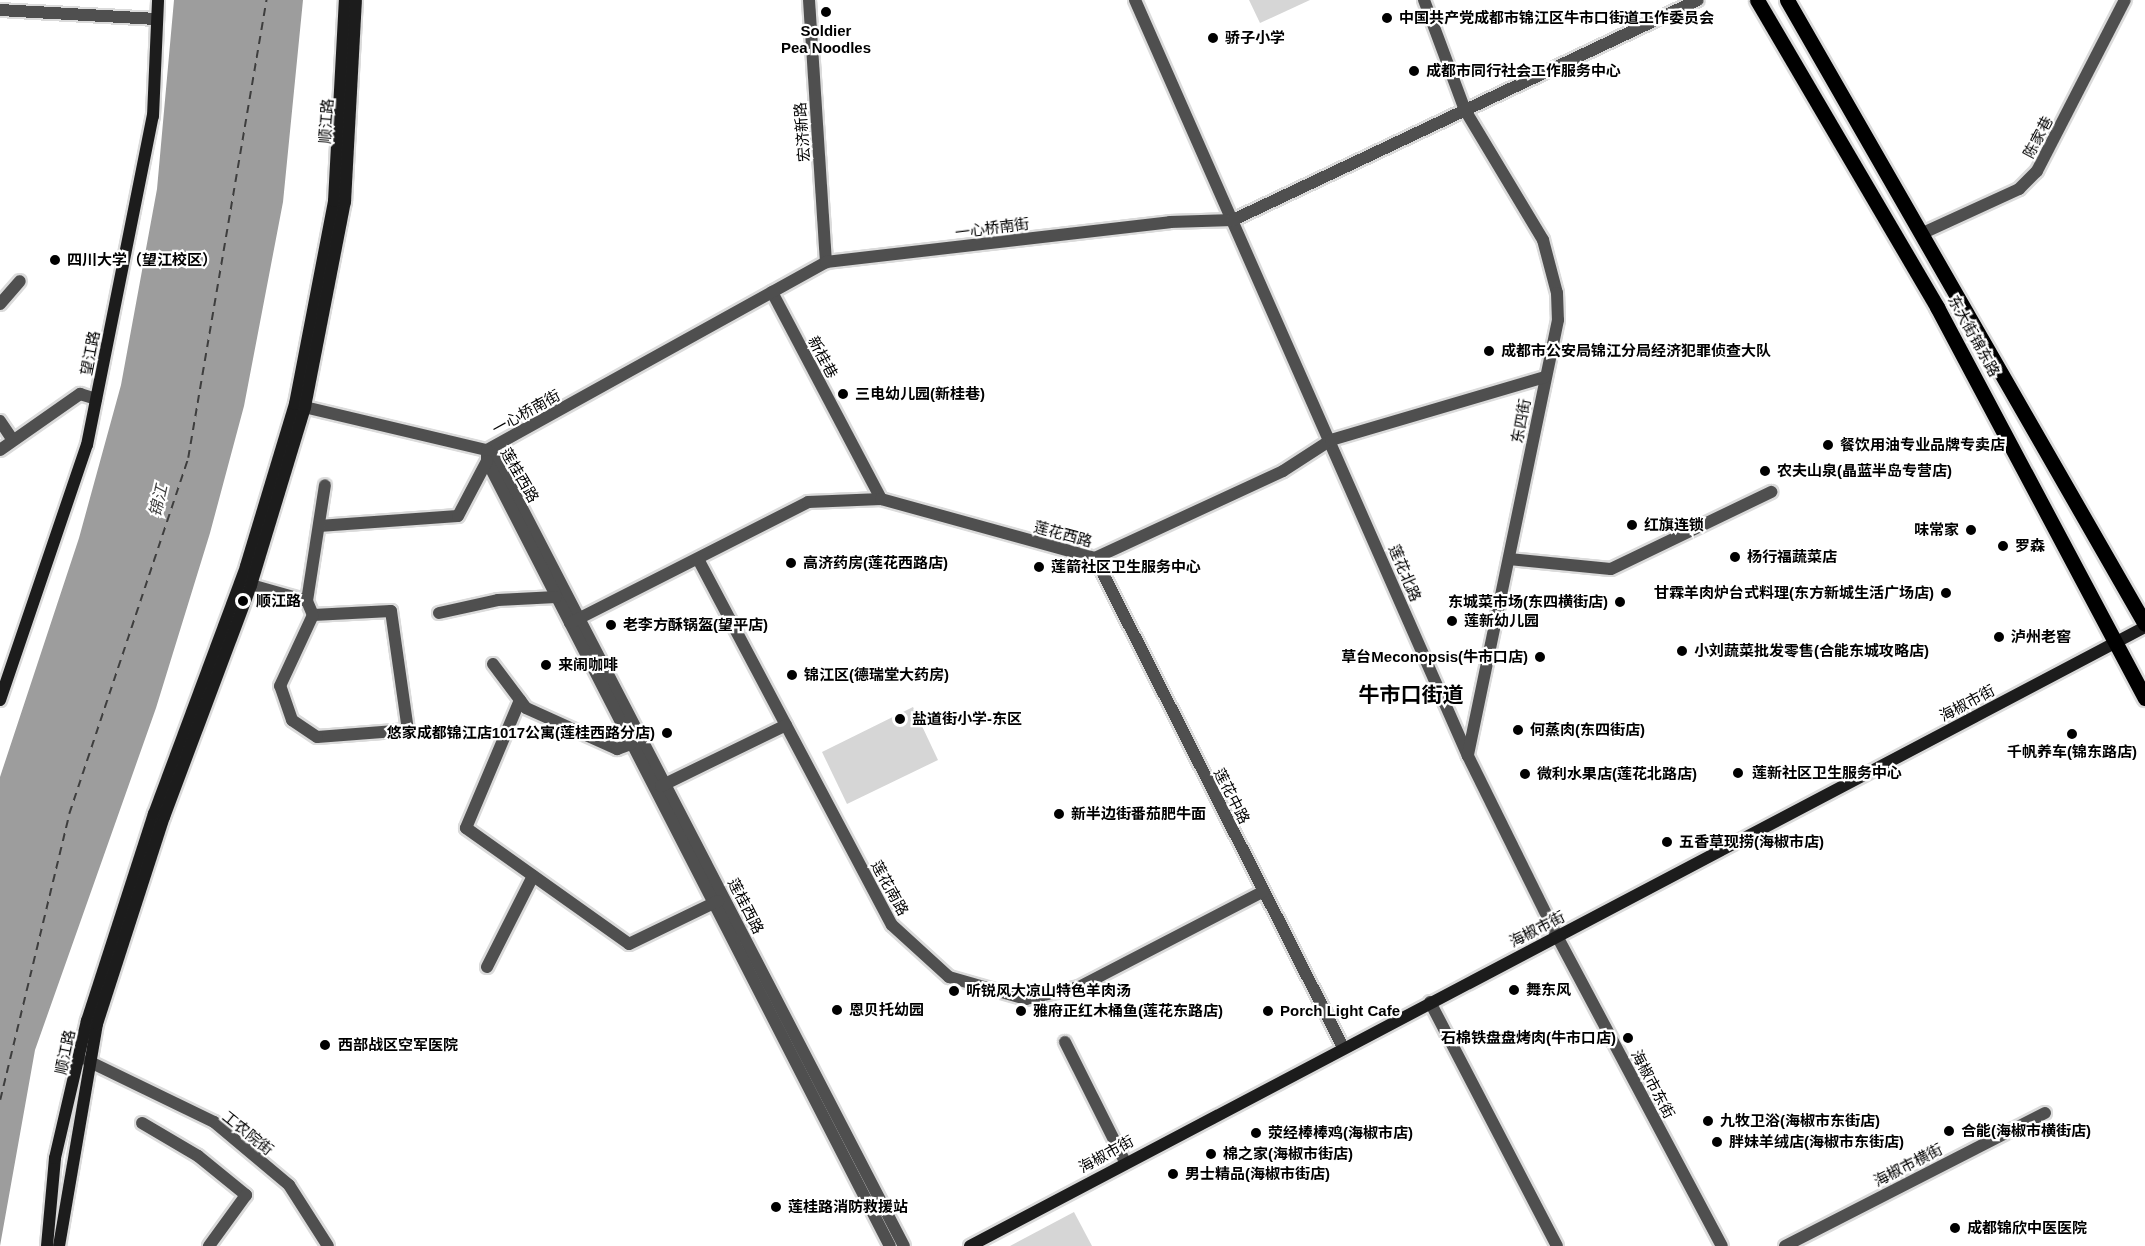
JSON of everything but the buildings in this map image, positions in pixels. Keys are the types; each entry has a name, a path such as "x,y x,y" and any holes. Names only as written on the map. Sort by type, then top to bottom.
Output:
{"main road":[{"name":"望江路","path":"0,700 87,445 153,116 158,0"},
{"name":"顺江路","path":"47,1246 55,1158 87,1021 154,814 246,566 300,406 334,201 345,0"},
{"name":"顺江路","path":"59,1246 88,1061 164,818 251,585 300,406 345,202 356,0"},
{"name":"东大街锦东路","path":"1757,0 1937,307 2119,640 2145,698"},
{"name":"东大街锦东路","path":"1787,0 1923,233 2145,625"},
{"name":"海椒市街","path":"970,1246 1124,1160 1557,936 2145,625"}],"street":[{"name":"宏济新路","path":"809,0 826,262"},
{"path":"1135,0 1233,220"},
{"name":"东四街","path":"1424,0 1465,110 1543,240 1551,264 1558,320 1468,756"},
{"name":"一心桥南街","path":"300,406 487,456 826,262 1170,222 1233,220 1698,0"},
{"name":"陈家巷","path":"1923,233 2019,189 2037,171 2125,0"},
{"path":"0,10 157,19"},
{"name":"莲花北路","path":"1233,220 1468,756 1557,936"},
{"path":"0,304 20,281"},
{"name":"新桂巷","path":"772,292 881,499"},
{"name":"莲花西路","path":"575,620 808,502 881,499 1095,558 1283,471 1331,440 1545,377"},
{"path":"0,450 80,394 96,399"},
{"path":"0,421 13,440"},
{"path":"319,526 459,516 487,456"},
{"name":"莲桂西路","path":"487,456 556,597 575,620 632,744 660,786"},
{"name":"莲桂西路","path":"487,456 575,620 719,901 890,1246"},
{"path":"313,615 391,611 408,730 316,737 292,720 280,687 313,615 307,601 325,485"},
{"path":"1509,559 1611,569 1771,492"},
{"name":"莲花中路","path":"1095,558 1343,1047"},
{"name":"莲花南路","path":"698,559 892,925 949,977 1026,999 1079,987 1264,891"},
{"path":"251,585 307,601"},
{"path":"439,614 498,600 556,597"},
{"path":"493,664 526,708 617,749 632,744"},
{"path":"520,700 466,828 629,944 719,901"},
{"path":"660,786 786,725"},
{"path":"487,967 533,876"},
{"name":"莲桂西路","path":"719,901 904,1246"},
{"name":"海椒市东街","path":"1557,936 1722,1246"},
{"path":"1430,1002 1557,1246"},
{"path":"1065,1041 1124,1160"},
{"name":"工农院街","path":"88,1061 214,1122 289,1185 328,1246"},
{"name":"海椒市横街","path":"1785,1246 2045,1113"},
{"path":"142,1123 198,1156 246,1195 209,1246"}],"shaded area":[{"path":"1249,0 1310,0 1260,23"},
{"path":"913,707 938,760 847,804 822,752"},
{"path":"1074,1212 1092,1246 1010,1246"}],"water":[{"name":"锦江","path":"174,0 303,0 283,202 244,406 210,533 156,708 35,1050 0,1246 0,777 79,538 121,385 157,189"}],"ferry route":[{"path":"0,1100 69,814 188,458 266,0"}],"place":[{"name":"Soldier Pea Noodles","path":"826,12"},
{"name":"中国共产党成都市锦江区牛市口街道工作委员会","path":"1387,18"},
{"name":"骄子小学","path":"1213,38"},
{"name":"成都市同行社会工作服务中心","path":"1414,71"},
{"name":"四川大学（望江校区）","path":"55,260"},
{"name":"成都市公安局锦江分局经济犯罪侦查大队","path":"1489,351"},
{"name":"三电幼儿园(新桂巷)","path":"843,394"},
{"name":"餐饮用油专业品牌专卖店","path":"1828,445"},
{"name":"农夫山泉(晶蓝半岛专营店)","path":"1765,471"},
{"name":"红旗连锁","path":"1632,525"},
{"name":"味常家","path":"1971,530"},
{"name":"罗森","path":"2003,546"},
{"name":"杨行福蔬菜店","path":"1735,557"},
{"name":"高济药房(莲花西路店)","path":"791,563"},
{"name":"莲箭社区卫生服务中心","path":"1039,567"},
{"name":"甘霖羊肉炉台式料理(东方新城生活广场店)","path":"1946,593"},
{"name":"顺江路","path":"243,601"},
{"name":"东城菜市场(东四横街店)","path":"1620,602"},
{"name":"莲新幼儿园","path":"1452,621"},
{"name":"老李方酥锅盔(望平店)","path":"611,625"},
{"name":"泸州老窖","path":"1999,637"},
{"name":"小刘蔬菜批发零售(合能东城攻略店)","path":"1682,651"},
{"name":"草台Meconopsis(牛市口店)","path":"1540,657"},
{"name":"来闹咖啡","path":"546,665"},
{"name":"锦江区(德瑞堂大药房)","path":"792,675"},
{"name":"盐道街小学-东区","path":"900,719"},
{"name":"何蒸肉(东四街店)","path":"1518,730"},
{"name":"悠家成都锦江店1017公寓(莲桂西路分店)","path":"667,733"},
{"name":"千帆养车(锦东路店)","path":"2072,734"},
{"name":"莲新社区卫生服务中心","path":"1738,773"},
{"name":"微利水果店(莲花北路店)","path":"1525,774"},
{"name":"新半边街番茄肥牛面","path":"1059,814"},
{"name":"五香草现捞(海椒市店)","path":"1667,842"},
{"name":"舞东风","path":"1514,990"},
{"name":"听锐风大凉山特色羊肉汤","path":"954,991"},
{"name":"恩贝托幼园","path":"837,1010"},
{"name":"雅府正红木桶鱼(莲花东路店)","path":"1021,1011"},
{"name":"Porch Light Cafe","path":"1268,1011"},
{"name":"石棉铁盘盘烤肉(牛市口店)","path":"1628,1038"},
{"name":"西部战区空军医院","path":"325,1045"},
{"name":"九牧卫浴(海椒市东街店)","path":"1708,1121"},
{"name":"合能(海椒市横街店)","path":"1949,1131"},
{"name":"荥经棒棒鸡(海椒市店)","path":"1256,1133"},
{"name":"胖妹羊绒店(海椒市东街店)","path":"1717,1142"},
{"name":"棉之家(海椒市街店)","path":"1211,1154"},
{"name":"男士精品(海椒市街店)","path":"1173,1174"},
{"name":"莲桂路消防救援站","path":"776,1207"},
{"name":"成都锦欣中医医院","path":"1955,1228"}],"district":[{"name":"牛市口街道","path":"1411,695"}]}
